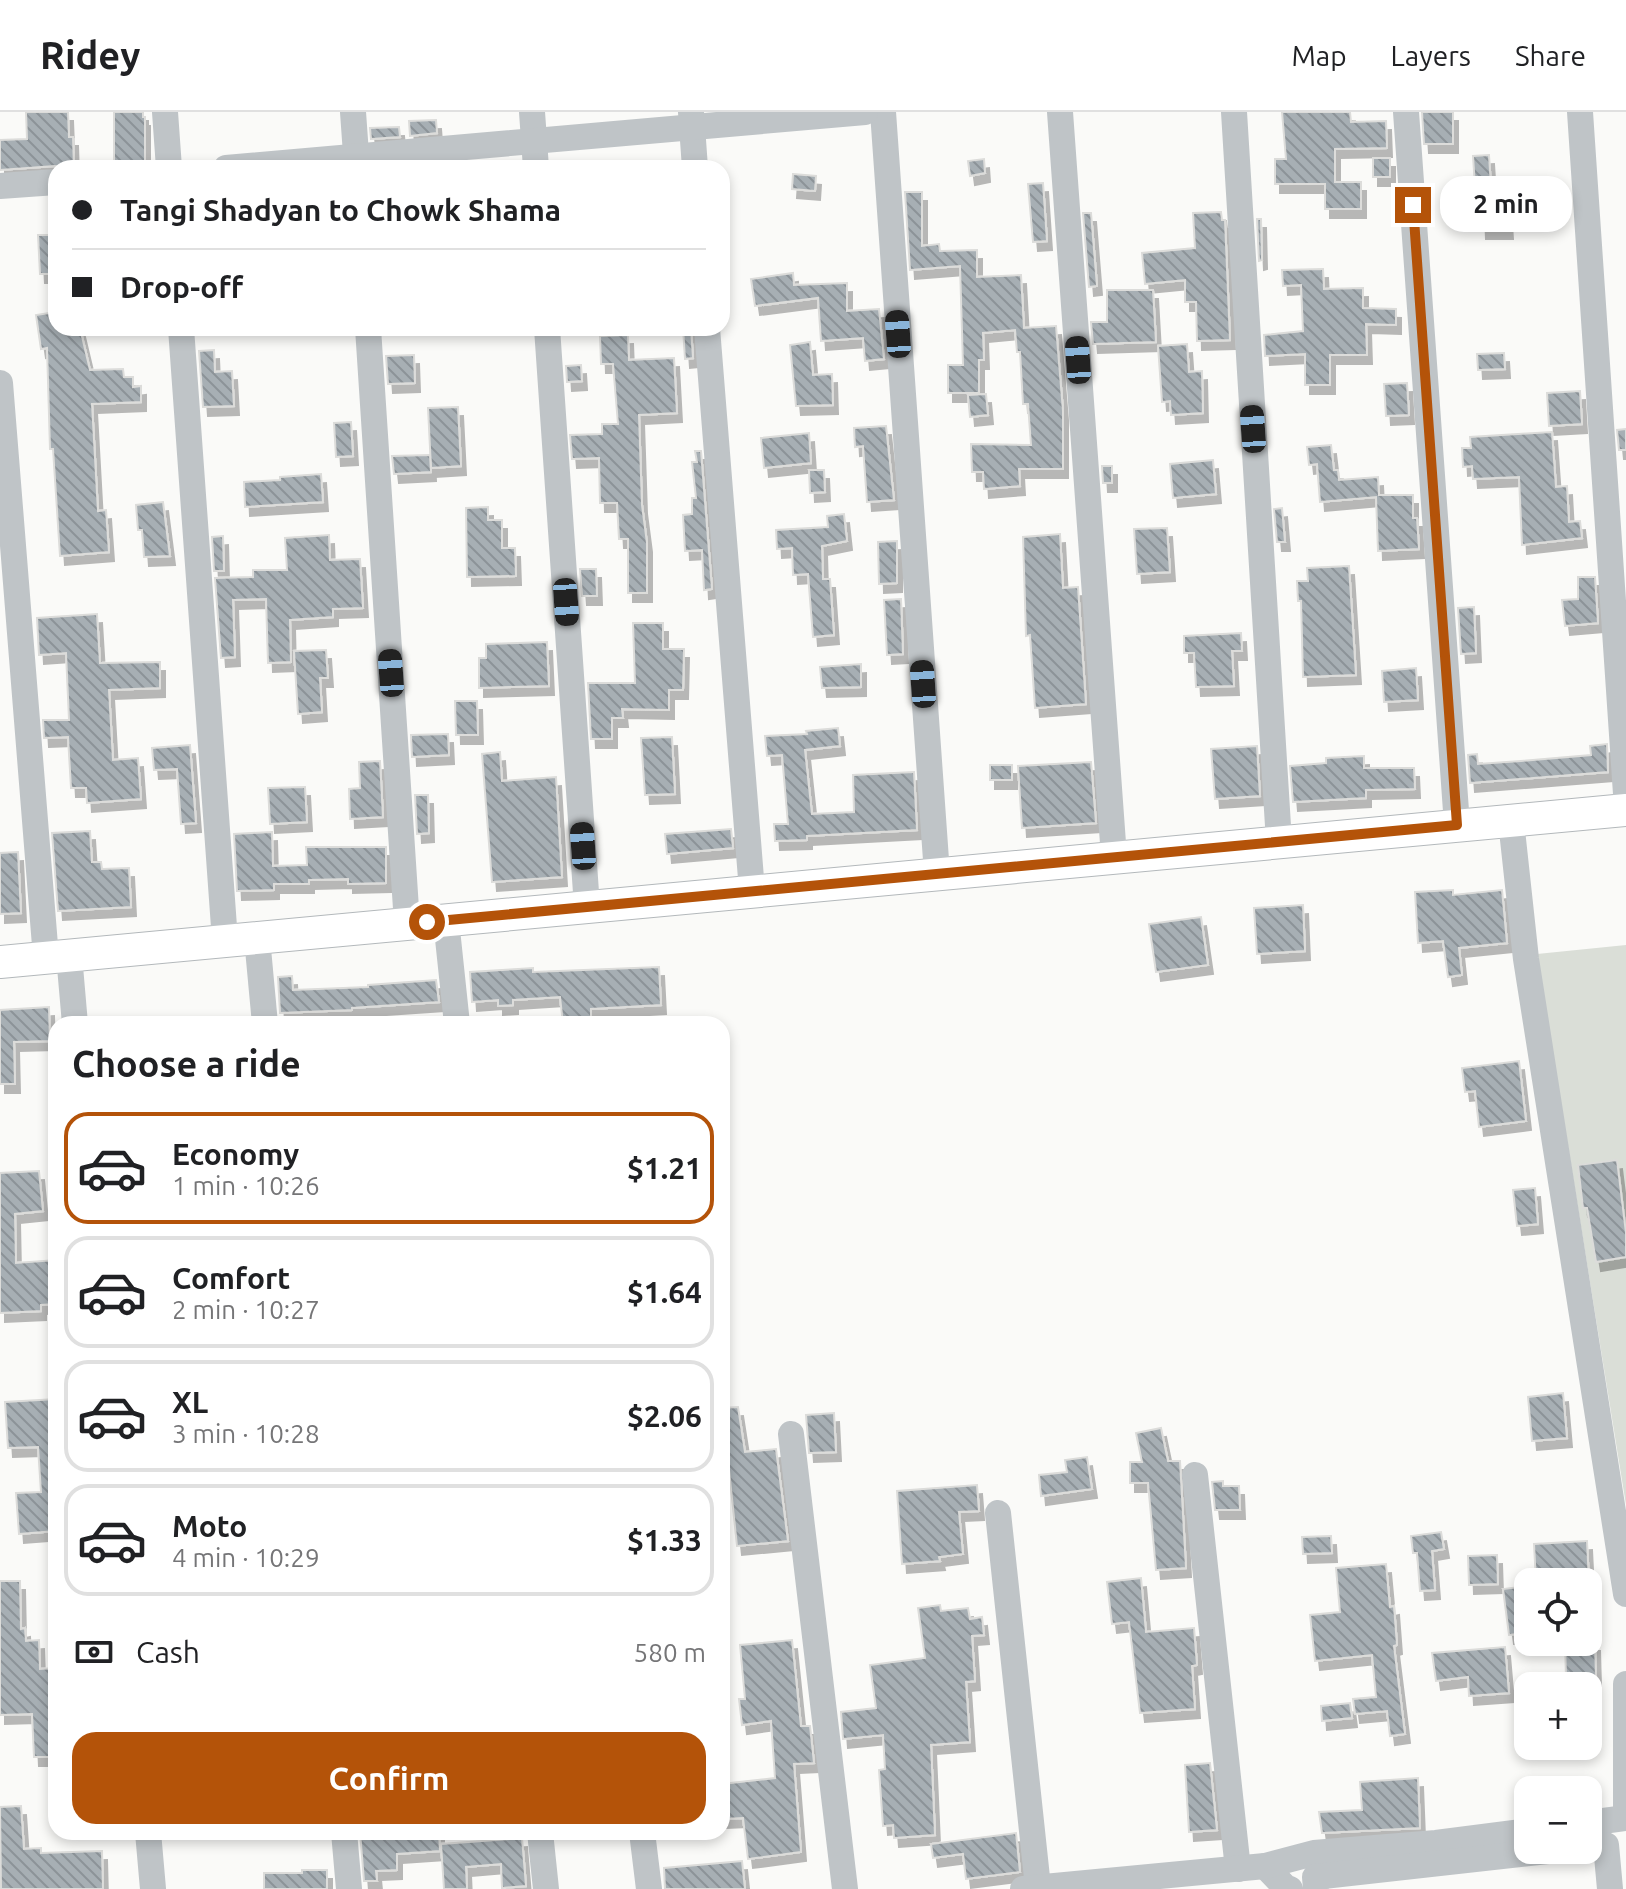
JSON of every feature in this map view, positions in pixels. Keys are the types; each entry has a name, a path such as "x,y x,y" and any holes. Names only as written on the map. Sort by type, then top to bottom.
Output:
{"main road":[{"path":"0,962 1626,810"}],"street":[{"path":"165,112 168,160"},
{"path":"353,112 357,160"},
{"path":"532,112 535,160"},
{"path":"381,160 691,119 865,112"},
{"path":"883,112 937,874"},
{"path":"1060,112 1114,857"},
{"path":"1234,112 1279,842"},
{"path":"1406,112 1457,825"},
{"path":"1580,112 1626,794"},
{"path":"691,119 694,160"},
{"path":"0,186 48,183"},
{"path":"182,336 225,941"},
{"path":"369,336 407,924"},
{"path":"548,336 587,907"},
{"path":"708,336 752,891"},
{"path":"0,383 57,957 73,1016"},
{"path":"1511,821 1526,959 1626,1594"},
{"path":"446,920 456,1016"},
{"path":"257,938 264,1016"},
{"path":"791,1434 845,1889"},
{"path":"1195,1475 1238,1869"},
{"path":"998,1513 1031,1888 1265,1866 1314,1853 1514,1833"},
{"path":"1602,1821 1626,1818 1626,1684"},
{"path":"149,1840 153,1889"},
{"path":"345,1840 349,1889"},
{"path":"541,1840 546,1889"},
{"path":"643,1840 649,1889"},
{"path":"1607,1845 1608,1887"},
{"path":"1316,1889 1315,1877 1514,1855"},
{"path":"1265,1866 1290,1889"}],"shaded area":[{"path":"1626,945 1626,1505 1537,954"}],"building":[{"path":"26,112 68,112 74,160 48,160 48,167 0,170 0,140 27,139"},
{"path":"114,112 143,112 145,160 114,160"},
{"path":"1282,112 1350,112 1351,122 1386,121 1387,148 1335,149 1335,182 1361,182 1361,209 1325,209 1325,184 1275,184 1275,159 1286,159"},
{"path":"1422,112 1453,112 1453,144 1424,144"},
{"path":"436,120 437,133 410,136 409,121"},
{"path":"399,127 400,137 371,139 370,128"},
{"path":"1489,155 1492,202 1476,202 1473,156"},
{"path":"1373,158 1390,158 1390,177 1373,177"},
{"path":"984,159 985,173 970,176 968,161"},
{"path":"793,174 816,176 815,191 792,189"},
{"path":"1043,183 1047,241 1033,242 1028,184"},
{"path":"905,192 922,192 922,246 939,244 940,251 977,250 977,277 1021,275 1024,328 1056,326 1063,411 1063,469 1019,469 1020,486 984,489 983,472 972,472 971,444 1031,445 1028,404 1023,404 1020,352 1017,352 1015,330 983,333 984,360 979,360 979,393 948,393 948,365 963,365 960,266 910,270"},
{"path":"1506,202 1508,230 1481,230 1480,203"},
{"path":"1221,212 1222,220 1225,220 1230,340 1197,341 1196,302 1185,302 1185,280 1145,284 1142,253 1195,248 1193,213"},
{"path":"1083,213 1091,213 1097,286 1089,287"},
{"path":"1257,219 1261,219 1262,260 1259,261"},
{"path":"38,235 48,235 48,274 40,274"},
{"path":"1323,269 1324,289 1363,288 1363,308 1396,309 1396,325 1366,324 1367,355 1330,355 1330,385 1305,385 1305,354 1265,356 1264,335 1303,331 1301,285 1283,286 1282,270"},
{"path":"793,273 794,285 847,283 847,311 879,309 884,359 865,361 863,338 821,341 818,298 755,306 751,279"},
{"path":"1107,290 1153,290 1156,342 1093,344 1091,322 1107,322"},
{"path":"48,313 48,336 82,336 90,370 123,369 124,377 133,377 133,387 141,386 141,402 92,404 98,511 106,510 109,552 60,556 53,449 50,449 47,348 41,349 36,315"},
{"path":"600,336 628,336 629,360 674,358 677,413 639,415 647,593 628,593 628,539 619,539 617,503 600,503 599,458 572,459 570,435 602,434 602,424 618,424 613,364 601,364"},
{"path":"684,336 692,336 693,358 685,359"},
{"path":"810,342 813,375 832,374 833,405 796,406 790,345"},
{"path":"1187,344 1189,372 1202,371 1203,413 1171,415 1170,401 1162,402 1158,346"},
{"path":"214,350 215,372 232,371 234,406 203,407 199,351"},
{"path":"1504,353 1505,369 1478,370 1477,354"},
{"path":"414,355 415,383 388,384 386,356"},
{"path":"581,365 582,381 567,382 566,366"},
{"path":"1407,383 1409,415 1386,416 1384,384"},
{"path":"1580,391 1582,424 1549,426 1547,393"},
{"path":"986,394 988,415 970,417 968,395"},
{"path":"458,407 461,466 431,468 428,408"},
{"path":"351,422 353,456 336,457 334,423"},
{"path":"886,426 894,500 867,502 863,446 855,447 854,428"},
{"path":"1626,429 1626,450 1619,450 1617,430"},
{"path":"1552,432 1556,487 1567,486 1569,522 1580,521 1582,538 1522,545 1519,477 1473,479 1472,466 1463,467 1462,448 1471,448 1470,437"},
{"path":"809,433 811,463 764,468 761,438"},
{"path":"1331,445 1334,470 1338,470 1339,480 1378,477 1379,495 1413,495 1413,518 1417,518 1419,549 1378,551 1376,497 1320,502 1317,464 1309,465 1307,447"},
{"path":"695,451 701,451 712,589 704,590 702,550 685,551 683,515 692,514 692,498 696,498 692,462 697,462"},
{"path":"430,455 431,472 394,474 392,456"},
{"path":"1213,460 1216,494 1173,498 1170,464"},
{"path":"1102,466 1112,466 1112,483 1103,483"},
{"path":"809,470 824,470 825,492 810,493"},
{"path":"321,474 323,502 245,507 244,482"},
{"path":"163,502 170,556 144,557 136,505"},
{"path":"488,507 488,520 502,520 502,548 515,548 516,576 467,577 466,508"},
{"path":"1282,508 1285,542 1277,542 1274,509"},
{"path":"844,514 847,541 822,546 823,579 830,579 834,635 813,637 808,574 793,575 792,548 777,549 776,530 828,527 827,516"},
{"path":"1167,528 1170,572 1137,574 1134,529"},
{"path":"1060,534 1063,588 1078,587 1086,704 1035,708 1030,635 1026,636 1023,537"},
{"path":"329,535 330,560 360,559 363,608 333,609 333,617 290,620 291,662 268,663 266,599 233,600 235,657 221,658 215,578 253,577 253,570 287,570 285,538"},
{"path":"223,536 224,571 214,571 212,537"},
{"path":"897,541 897,583 879,584 878,542"},
{"path":"1349,566 1356,675 1303,677 1301,601 1298,601 1297,581 1308,581 1307,568"},
{"path":"580,569 596,569 597,596 582,596"},
{"path":"1578,577 1595,577 1598,623 1565,626 1562,600 1578,599"},
{"path":"901,599 903,654 887,655 884,600"},
{"path":"1474,607 1476,653 1461,654 1458,608"},
{"path":"97,614 100,663 160,662 160,688 109,690 113,760 138,758 141,799 87,803 86,788 71,788 68,737 44,738 43,720 69,720 66,653 39,655 37,618"},
{"path":"633,623 663,623 663,649 684,649 683,690 669,690 669,710 622,709 623,718 612,718 612,739 591,739 588,683 635,683"},
{"path":"1241,633 1242,651 1232,651 1234,686 1196,687 1194,653 1184,653 1184,636"},
{"path":"547,642 549,686 479,688 479,658 486,658 486,644"},
{"path":"326,650 328,678 320,678 322,712 298,714 294,651"},
{"path":"861,664 861,687 822,688 820,667"},
{"path":"1416,668 1418,700 1384,702 1382,671"},
{"path":"455,701 477,701 478,735 456,735"},
{"path":"838,728 840,746 805,750 812,814 854,812 853,775 914,772 917,830 807,836 807,840 775,841 774,824 788,824 782,755 767,756 765,736 807,734 806,731"},
{"path":"448,734 449,755 412,757 411,735"},
{"path":"672,737 675,794 645,795 641,738"},
{"path":"1607,744 1608,772 1470,783 1468,755 1477,754 1478,764 1521,761 1591,755 1590,746"},
{"path":"190,745 196,823 181,824 177,769 154,770 152,748"},
{"path":"1257,746 1260,796 1215,799 1211,749"},
{"path":"500,752 502,781 556,777 562,877 492,882 482,754"},
{"path":"1364,756 1364,768 1414,768 1415,789 1366,790 1366,798 1293,802 1290,766 1326,763 1326,758"},
{"path":"380,761 383,817 350,819 349,789 360,788 359,762"},
{"path":"1091,762 1096,823 1022,828 1018,766"},
{"path":"990,765 1012,765 1012,780 990,780"},
{"path":"305,787 307,822 270,824 268,788"},
{"path":"415,795 428,795 429,833 417,834"},
{"path":"731,829 733,848 667,854 665,834"},
{"path":"90,831 92,862 101,862 102,869 129,868 131,907 58,911 52,833"},
{"path":"272,832 273,866 307,865 306,847 386,847 386,883 348,884 348,879 309,880 309,884 274,884 274,890 237,891 234,834"},
{"path":"18,852 21,913 0,914 0,853"},
{"path":"1453,890 1453,895 1502,890 1507,943 1459,948 1462,975 1448,977 1443,941 1418,943 1415,892"},
{"path":"1303,905 1305,951 1257,954 1254,908"},
{"path":"1201,917 1208,965 1156,972 1149,924"},
{"path":"659,967 661,1005 591,1009 591,1016 562,1016 560,997 513,1000 513,1005 498,1006 498,1000 472,1002 470,972 533,968 533,972"},
{"path":"292,976 293,990 436,980 439,1002 280,1013 278,977"},
{"path":"49,1007 48,1041 14,1042 15,1084 0,1084 0,1010"},
{"path":"1519,1061 1526,1121 1479,1127 1475,1091 1465,1092 1462,1068"},
{"path":"1617,1160 1626,1257 1596,1262 1587,1208 1583,1208 1578,1165"},
{"path":"39,1171 43,1211 15,1214 16,1263 48,1261 48,1305 41,1305 41,1311 0,1313 0,1173"},
{"path":"1535,1188 1538,1224 1517,1226 1513,1190"},
{"path":"1563,1393 1567,1438 1532,1441 1528,1397"},
{"path":"48,1399 48,1532 19,1534 16,1493 41,1492 38,1447 8,1448 5,1402"},
{"path":"738,1407 745,1452 776,1449 788,1541 737,1546 730,1480 730,1408"},
{"path":"834,1413 836,1452 809,1453 806,1415"},
{"path":"1161,1428 1168,1461 1180,1461 1186,1568 1156,1570 1148,1483 1130,1483 1130,1462 1142,1462 1136,1433"},
{"path":"1087,1457 1092,1489 1041,1496 1039,1475 1067,1472 1065,1460"},
{"path":"1223,1481 1223,1486 1239,1486 1240,1510 1215,1510 1212,1482"},
{"path":"977,1485 979,1511 959,1512 963,1554 939,1557 940,1561 902,1564 897,1491"},
{"path":"1441,1532 1444,1549 1432,1551 1435,1590 1420,1591 1417,1553 1413,1553 1411,1536"},
{"path":"1331,1536 1332,1553 1303,1554 1302,1537"},
{"path":"1587,1541 1588,1568 1535,1568 1534,1544"},
{"path":"1497,1555 1498,1584 1469,1585 1468,1556"},
{"path":"1386,1564 1390,1607 1394,1606 1397,1645 1394,1646 1405,1734 1390,1736 1387,1711 1355,1714 1353,1699 1376,1697 1372,1655 1315,1661 1310,1615 1340,1612 1336,1568"},
{"path":"1141,1578 1146,1632 1194,1628 1197,1665 1192,1666 1195,1709 1140,1713 1129,1622 1112,1624 1107,1582"},
{"path":"0,1581 20,1581 21,1629 25,1628 26,1641 39,1640 40,1669 48,1668 48,1757 34,1757 32,1714 0,1715"},
{"path":"1514,1588 1514,1634 1509,1635 1503,1589"},
{"path":"940,1605 941,1611 968,1608 970,1619 982,1617 984,1635 972,1636 975,1681 966,1682 970,1742 931,1745 935,1835 894,1838 893,1825 883,1826 879,1770 885,1769 883,1735 843,1739 841,1712 876,1708 870,1665 925,1658 918,1608"},
{"path":"792,1640 801,1726 810,1726 814,1763 794,1764 801,1852 748,1859 743,1818 730,1819 730,1783 775,1778 771,1721 742,1725 739,1699 745,1699 740,1645"},
{"path":"1505,1647 1509,1693 1469,1696 1468,1677 1436,1681 1432,1653"},
{"path":"1565,1656 1595,1656 1596,1672 1566,1672"},
{"path":"1350,1703 1352,1718 1322,1721 1321,1706"},
{"path":"1210,1763 1217,1830 1189,1832 1185,1765"},
{"path":"1418,1778 1420,1828 1322,1833 1319,1812 1362,1810 1360,1782"},
{"path":"21,1806 24,1849 41,1848 41,1853 102,1851 103,1889 1,1889 0,1807"},
{"path":"1016,1833 1020,1872 966,1879 963,1854 933,1858 931,1844"},
{"path":"361,1840 439,1840 440,1851 397,1854 397,1870 376,1871 377,1881 364,1881"},
{"path":"522,1840 526,1886 502,1888 501,1864 466,1867 467,1889 444,1889 441,1844"},
{"path":"742,1861 745,1889 665,1889 664,1868"},
{"path":"302,1870 327,1870 327,1889 264,1889 264,1873 302,1873"}],"route":[{"path":"427,922 1457,825 1413,205"}]}
